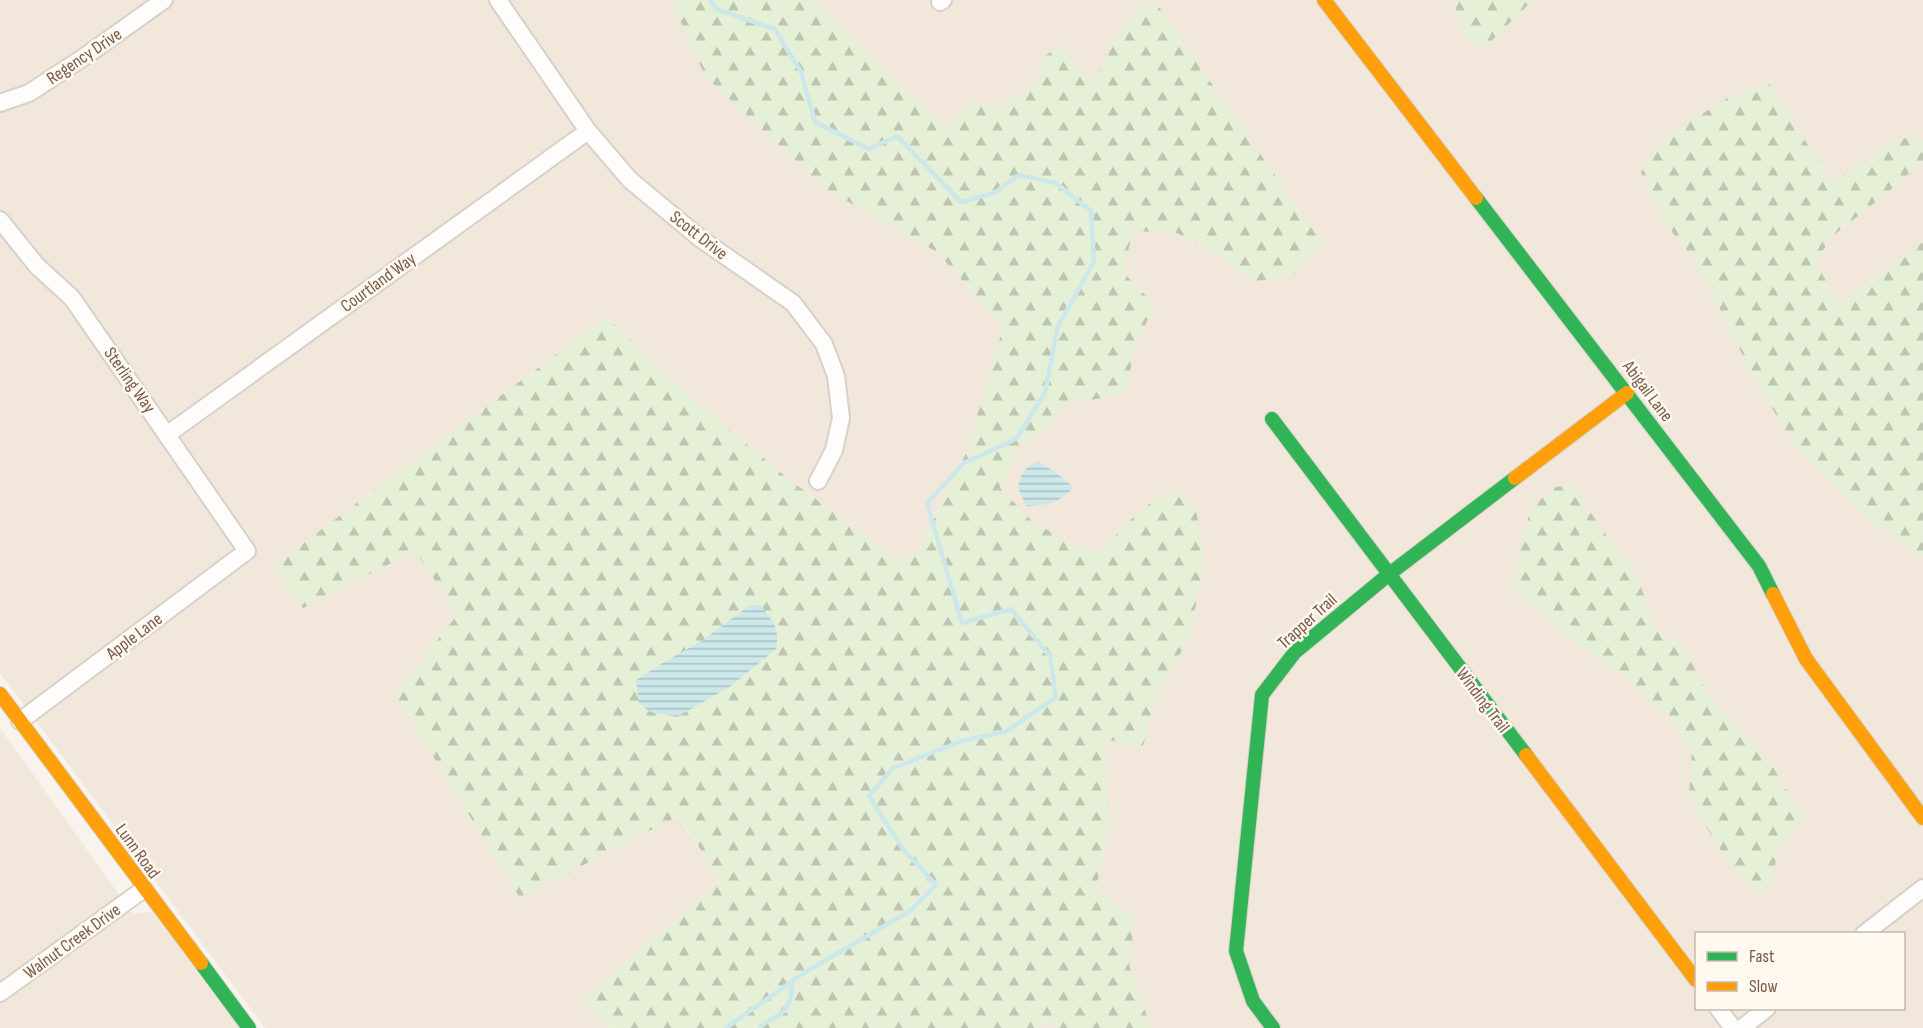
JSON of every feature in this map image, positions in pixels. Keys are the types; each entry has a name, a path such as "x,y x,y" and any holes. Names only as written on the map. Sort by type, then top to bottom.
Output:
{"street":[{"name":"Regency Drive","path":"0,103 29,93 164,0"},
{"name":"Scott Drive","path":"498,0 588,131 630,180 700,239 793,303 824,344 836,376 841,418 834,450 818,481"},
{"name":"Abigail Lane","path":"1324,0 1759,566 1806,659 1923,818"},
{"name":"Courtland Way","path":"168,434 588,131"},
{"name":"Sterling Way","path":"0,220 37,266 72,298 247,551"},
{"name":"Trapper Trail","path":"1273,1028 1253,1001 1236,951 1262,695 1295,652 1388,575 1628,393"},
{"name":"Winding Trail","path":"1272,419 1695,979"},
{"name":"Apple Lane","path":"20,721 247,551"},
{"name":"Lunn Road","path":"0,694 249,1028"},
{"path":"1865,932 1923,888"},
{"name":"Walnut Creek Drive","path":"0,993 144,889"},
{"path":"1720,1010 1733,1028"},
{"path":"1742,1028 1764,1010"}],"shaded area":[{"path":"0,0 671,0 705,76 824,188 937,252 1002,326 968,151 814,0 1923,0 1923,1028 1038,1028 1073,1002 1110,822 966,453 920,548 900,561 791,481 708,412 606,317 274,565 303,607 415,551 458,614 677,816 721,880 583,1001 610,1028 265,1028 0,673"},
{"path":"0,728 132,913 152,912 239,1028 0,1028"}],"green space":[{"path":"671,0 814,0 947,130 970,101 999,108 1038,80 1044,57 1060,44 1093,86 1115,38 1141,2 1157,4 1323,245 1293,274 1254,282 1219,255 1177,233 1133,231 1123,272 1155,305 1136,344 1125,394 1084,401 1067,400 1051,423 1017,448 1000,488 1032,521 1071,544 1100,553 1134,517 1152,502 1174,490 1195,506 1205,556 1190,636 1158,693 1142,749 1104,738 1110,822 1096,888 1135,917 1129,965 1151,1028 1058,1028 1048,1020 1038,1028 610,1028 582,1001 721,880 678,816 520,898 395,694 458,614 415,551 303,608 274,565 606,317 708,412 791,481 900,561 920,548 966,453 1002,331 1001,324 937,252 824,188 705,76"},
{"path":"1453,0 1533,0 1483,49 1465,36"},
{"path":"1770,84 1800,134 1834,181 1898,139 1920,137 1923,141 1923,161 1833,236 1815,262 1839,303 1923,242 1923,556 1868,520 1796,447 1755,380 1698,265 1666,224 1641,172 1665,137 1731,96"},
{"path":"1572,485 1608,538 1629,563 1642,590 1656,629 1685,648 1708,695 1771,764 1803,817 1777,854 1772,883 1758,895 1716,844 1689,796 1692,753 1675,722 1625,675 1567,636 1528,601 1511,591 1517,576 1521,543 1531,508 1555,487"}],"water":[{"path":"1038,461 1061,476 1073,488 1052,503 1026,506 1018,488 1023,471"},
{"path":"750,605 761,605 772,621 777,635 776,649 731,686 677,717 650,712 639,703 636,680 703,640"}],"waterway":[{"path":"710,0 716,9 775,29 801,72 815,122 869,149 897,136 961,202 994,193 1019,175 1056,183 1091,211 1094,262 1058,326 1045,393 1016,439 964,463 927,503 962,623 1011,609 1050,656 1056,697 1007,731 962,741 893,768 869,796 903,849 936,885 910,911 802,974 726,1028"},
{"path":"760,1028 767,1021 781,1014 787,1007 792,981"}],"traffic: fast":[{"path":"1476,198 1759,566 1773,594"},
{"path":"1272,419 1526,755"},
{"path":"1273,1028 1253,1001 1236,951 1262,695 1295,652 1388,575 1515,478"},
{"path":"201,963 249,1028"}],"traffic: slow":[{"path":"1324,0 1476,198"},
{"path":"1515,478 1627,393"},
{"path":"1773,594 1806,659 1923,818"},
{"path":"0,694 201,963"},
{"path":"1526,755 1695,979"}]}
